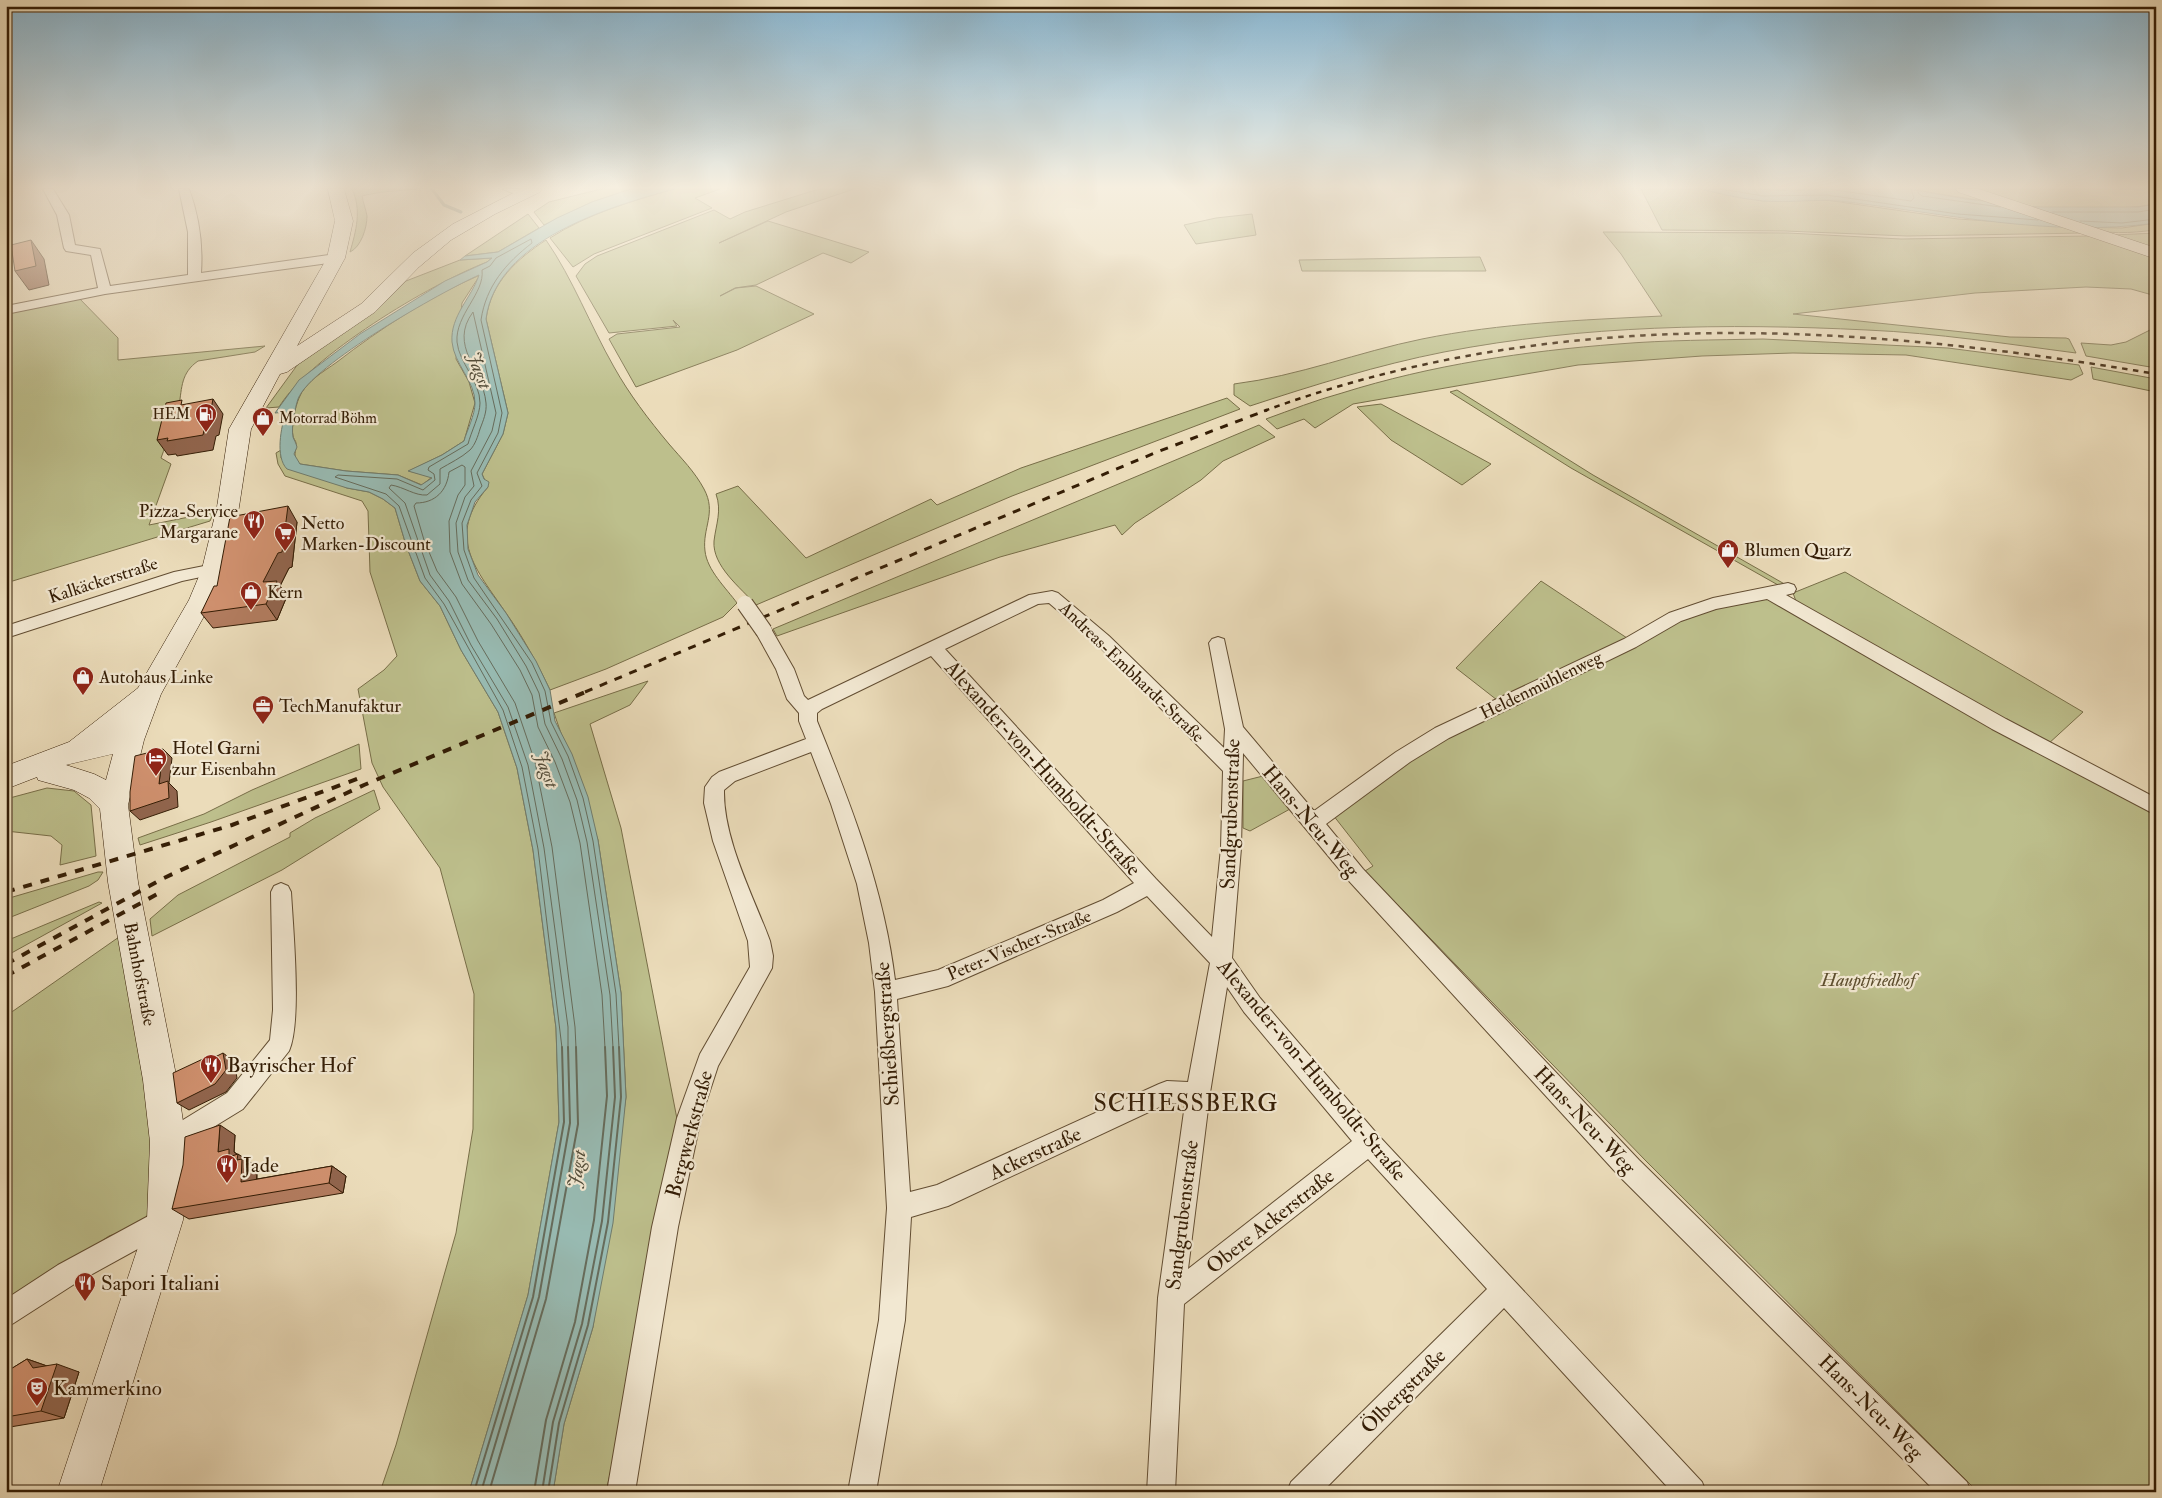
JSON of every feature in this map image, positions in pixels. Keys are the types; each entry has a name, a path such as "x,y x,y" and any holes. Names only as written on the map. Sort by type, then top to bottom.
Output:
{"main road":[{"path":"6,778 70,752 110,725 148,694 201,600 214,569 228,507 240,428 336,259"},
{"path":"267,379 298,352 352,319 377,300 416,259"},
{"path":"302,320 352,311 388,288"},
{"path":"302,320 313,327 326,327 352,319"},
{"name":"Bahnhofstraße","path":"78,1492 165,1220 168,1142 160,1080 123,882 114,805 128,746 148,694"},
{"path":"70,752 128,746"},
{"path":"6,783 48,772 128,746"},
{"path":"48,772 83,780 100,788 114,805"}],"street":[{"path":"98,259 105,290"},
{"path":"194,277 196,259"},
{"path":"6,310 105,290 329,259"},
{"name":"Kalkäckerstraße","path":"6,632 180,576 214,569"},
{"name":"Heldenmühlenweg","path":"1313,823 1404,757 1442,733 1500,704 1630,643 1686,612 1728,601 1779,592 1999,724 2156,807"},
{"name":"Andreas-Embhardt-Straße","path":"808,711 816,704 1035,599 1052,597 1103,640 1234,770"},
{"name":"Schießbergstraße","path":"745,604 764,631 785,669 796,699 808,711 808,721 841,804 874,910 886,992 899,1208 892,1320 862,1492"},
{"name":"Sandgrubenstraße","path":"1160,1492 1171,1298 1198,1093 1221,960 1232,848 1234,729 1218,643"},
{"name":"Alexander-von-Humboldt-Straße","path":"933,647 1148,885 1221,960 1252,1005 1369,1143 1692,1492"},
{"name":"Hans-Neu-Weg","path":"1234,729 1356,875 1630,1169 1957,1492"},
{"name":"Bergwerkstraße","path":"621,1492 666,1227 689,1118 708,1062 761,968 760,941 718,823 714,791 716,785 726,777 817,742"},
{"name":"Peter-Vischer-Straße","path":"886,992 940,979 1110,906 1148,885"},
{"path":"168,1142 235,1101 281,1044 284,1010 281,892"},
{"name":"Ackerstraße","path":"899,1208 939,1198 1167,1092 1198,1093"},
{"name":"Obere Ackerstraße","path":"1171,1298 1369,1143"},
{"path":"6,1315 66,1274 165,1220"},
{"name":"Ölbergstraße","path":"1301,1492 1504,1290"}],"green space":[{"path":"491,259 404,304 373,324 317,366 294,387 279,407 266,408 298,364 382,305 406,281 460,260"},
{"path":"521,259 558,259 605,351 626,387 704,489 709,506 705,535 706,558 713,572 737,603 723,617 606,669 550,690 524,641 484,582 470,552 467,537 468,522 475,505 488,487 482,474 503,434 508,413 486,319 493,294 507,273"},
{"path":"567,259 586,259 573,267"},
{"path":"593,259 811,259 756,285 735,288 720,296 736,288 756,286 814,314 737,350 636,387 609,339 617,334 680,327 673,320 677,326 609,333 576,276 585,264"},
{"path":"840,259 858,259 851,263"},
{"path":"1481,259 1486,271 1302,271 1299,260"},
{"path":"1624,259 2156,259 2156,296 2131,289 2086,287 1975,293 1793,314 2010,337 2066,338 2069,339 2076,353 1893,331 1761,327 1655,328 1549,336 1444,352 1346,376 1250,406 1234,395 1234,384 1305,370 1422,339 1512,326 1662,316"},
{"path":"480,275 462,303 456,359 469,382 475,403 464,441 442,455 409,471 432,477 422,485 398,475 346,471 300,464 295,456 296,443 293,436 293,422 299,398 310,382 406,314 442,293"},
{"path":"77,296 118,338 118,360 265,346 255,352 198,361 188,370 183,381 176,419 161,458 171,464 149,525 214,512 210,521 6,583 6,310"},
{"path":"2156,327 2156,368 2086,356 2081,343 2111,345 2126,342"},
{"path":"1763,339 1948,348 2079,365 2083,374 2071,380 1906,355 1793,353 1702,356 1578,365 1353,404 1315,428 1304,419 1277,429 1266,419 1376,383 1444,367 1514,355 1618,344"},
{"path":"2091,367 2156,379 2156,392 2093,379"},
{"path":"1457,390 1593,475 1788,586 1778,585 1571,468 1450,392"},
{"path":"1227,398 1240,409 1012,496 756,605 722,568 715,550 714,541 719,512 716,494 738,486 806,558 931,499 937,505 1021,468"},
{"path":"1381,404 1491,464 1462,485 1391,440 1357,407"},
{"path":"1259,425 1275,437 1223,461 1201,480 1135,523 1122,535 1115,525 1000,557 777,636 773,629"},
{"path":"281,450 281,458 347,488 369,492 395,508 406,545 420,581 440,606 461,650 498,712 517,768 533,850 556,1028 559,1122 528,1295 469,1492 380,1492 396,1445 456,1233 473,1129 474,994 440,868 383,787 372,763 358,689 384,670 397,656 370,572 368,511 362,501 285,476 278,464 276,453"},
{"path":"1845,572 2083,712 2047,745 1797,604 1793,593"},
{"path":"1541,581 1627,638 1497,700 1456,668"},
{"name":"Hauptfriedhof","path":"1770,598 2156,810 2156,1492 1978,1492 1645,1160 1365,871 1373,866 1333,815 1409,761 1447,737 1680,621 1716,607"},
{"path":"648,681 630,705 590,724 621,828 677,1119 632,1375 606,1492 553,1492 564,1424 593,1327 626,1097 621,993 598,840 554,713"},
{"path":"359,744 361,769 140,845 138,838 204,814 252,790"},
{"path":"1263,776 1290,809 1250,831 1243,828 1243,781"},
{"path":"47,788 74,791 91,805 96,856 60,865 62,845 51,836 6,831 6,799"},
{"path":"374,790 380,809 282,870 152,936 150,919 178,895 290,837 290,833 315,818"},
{"path":"103,872 98,880 89,886 6,919 6,899"},
{"path":"99,902 102,903 6,956 6,941"},
{"path":"119,937 158,1166 146,1223 109,1236 6,1307 6,1016"}],"water":[{"name":"Jagst","path":"491,259 520,259 510,268 494,291 486,319 508,413 503,434 482,474 484,479 489,482 488,487 475,502 467,525 468,549 478,575 506,613 536,661 550,690 555,721 572,754 588,797 598,840 621,993 626,1097 613,1223 593,1327 564,1424 553,1492 469,1492 528,1295 559,1122 556,1028 533,850 517,768 498,712 461,650 440,606 420,581 406,545 395,508 369,492 347,488 287,469 283,464 280,450 282,426 286,412 275,413 299,380 360,334 445,281","holes":["479,275 454,324 452,342 456,358 472,387 475,403 474,412 464,441 442,455 408,471 432,478 421,485 398,475 346,471 300,464 294,454 297,447 293,437 293,423 298,399 308,385 351,349 380,330 437,296"]}],"building":[{"path":"13,259 35,259 36,266 15,271"},
{"path":"213,399 209,420 206,421 203,435 167,441 168,438 157,440 166,403 182,400 181,405"},
{"path":"288,506 282,552 278,553 263,582 277,581 266,604 201,613 214,586 217,586 230,517"},
{"path":"163,749 159,784 168,781 169,798 130,811 130,792 135,756"},
{"path":"223,1053 226,1070 215,1084 177,1103 173,1073 205,1058 205,1062"},
{"path":"220,1125 218,1152 229,1149 229,1157 238,1154 237,1160 242,1159 241,1182 332,1166 329,1183 172,1209 183,1165 185,1137"},
{"path":"27,1359 33,1368 57,1364 41,1411 6,1417 6,1372"}],"railway":[{"path":"1266,410 1374,377 1484,353 1595,339 1707,333 1818,335 1931,343 2156,374"},
{"path":"585,692 1157,452 1266,410"},
{"path":"6,964 164,878 364,785 588,691"},
{"path":"6,892 232,825 365,776"},
{"path":"6,976 163,891"}],"place":[{"name":"HEM","path":"206,433"},
{"name":"Motorrad Böhm","path":"263,437"},
{"name":"Pizza-Service Margarane","path":"254,540"},
{"name":"Netto Marken-Discount","path":"285,552"},
{"name":"Blumen Quarz","path":"1728,569"},
{"name":"Kern","path":"251,611"},
{"name":"Autohaus Linke","path":"83,696"},
{"name":"TechManufaktur","path":"263,725"},
{"name":"Hotel Garni zur Eisenbahn","path":"156,777"},
{"name":"Bayrischer Hof","path":"211,1084"},
{"name":"Jade","path":"227,1184"},
{"name":"Sapori Italiani","path":"85,1302"},
{"name":"Kammerkino","path":"37,1407"}],"district":[{"name":"SCHIESSBERG","path":"1186,1103"}]}
